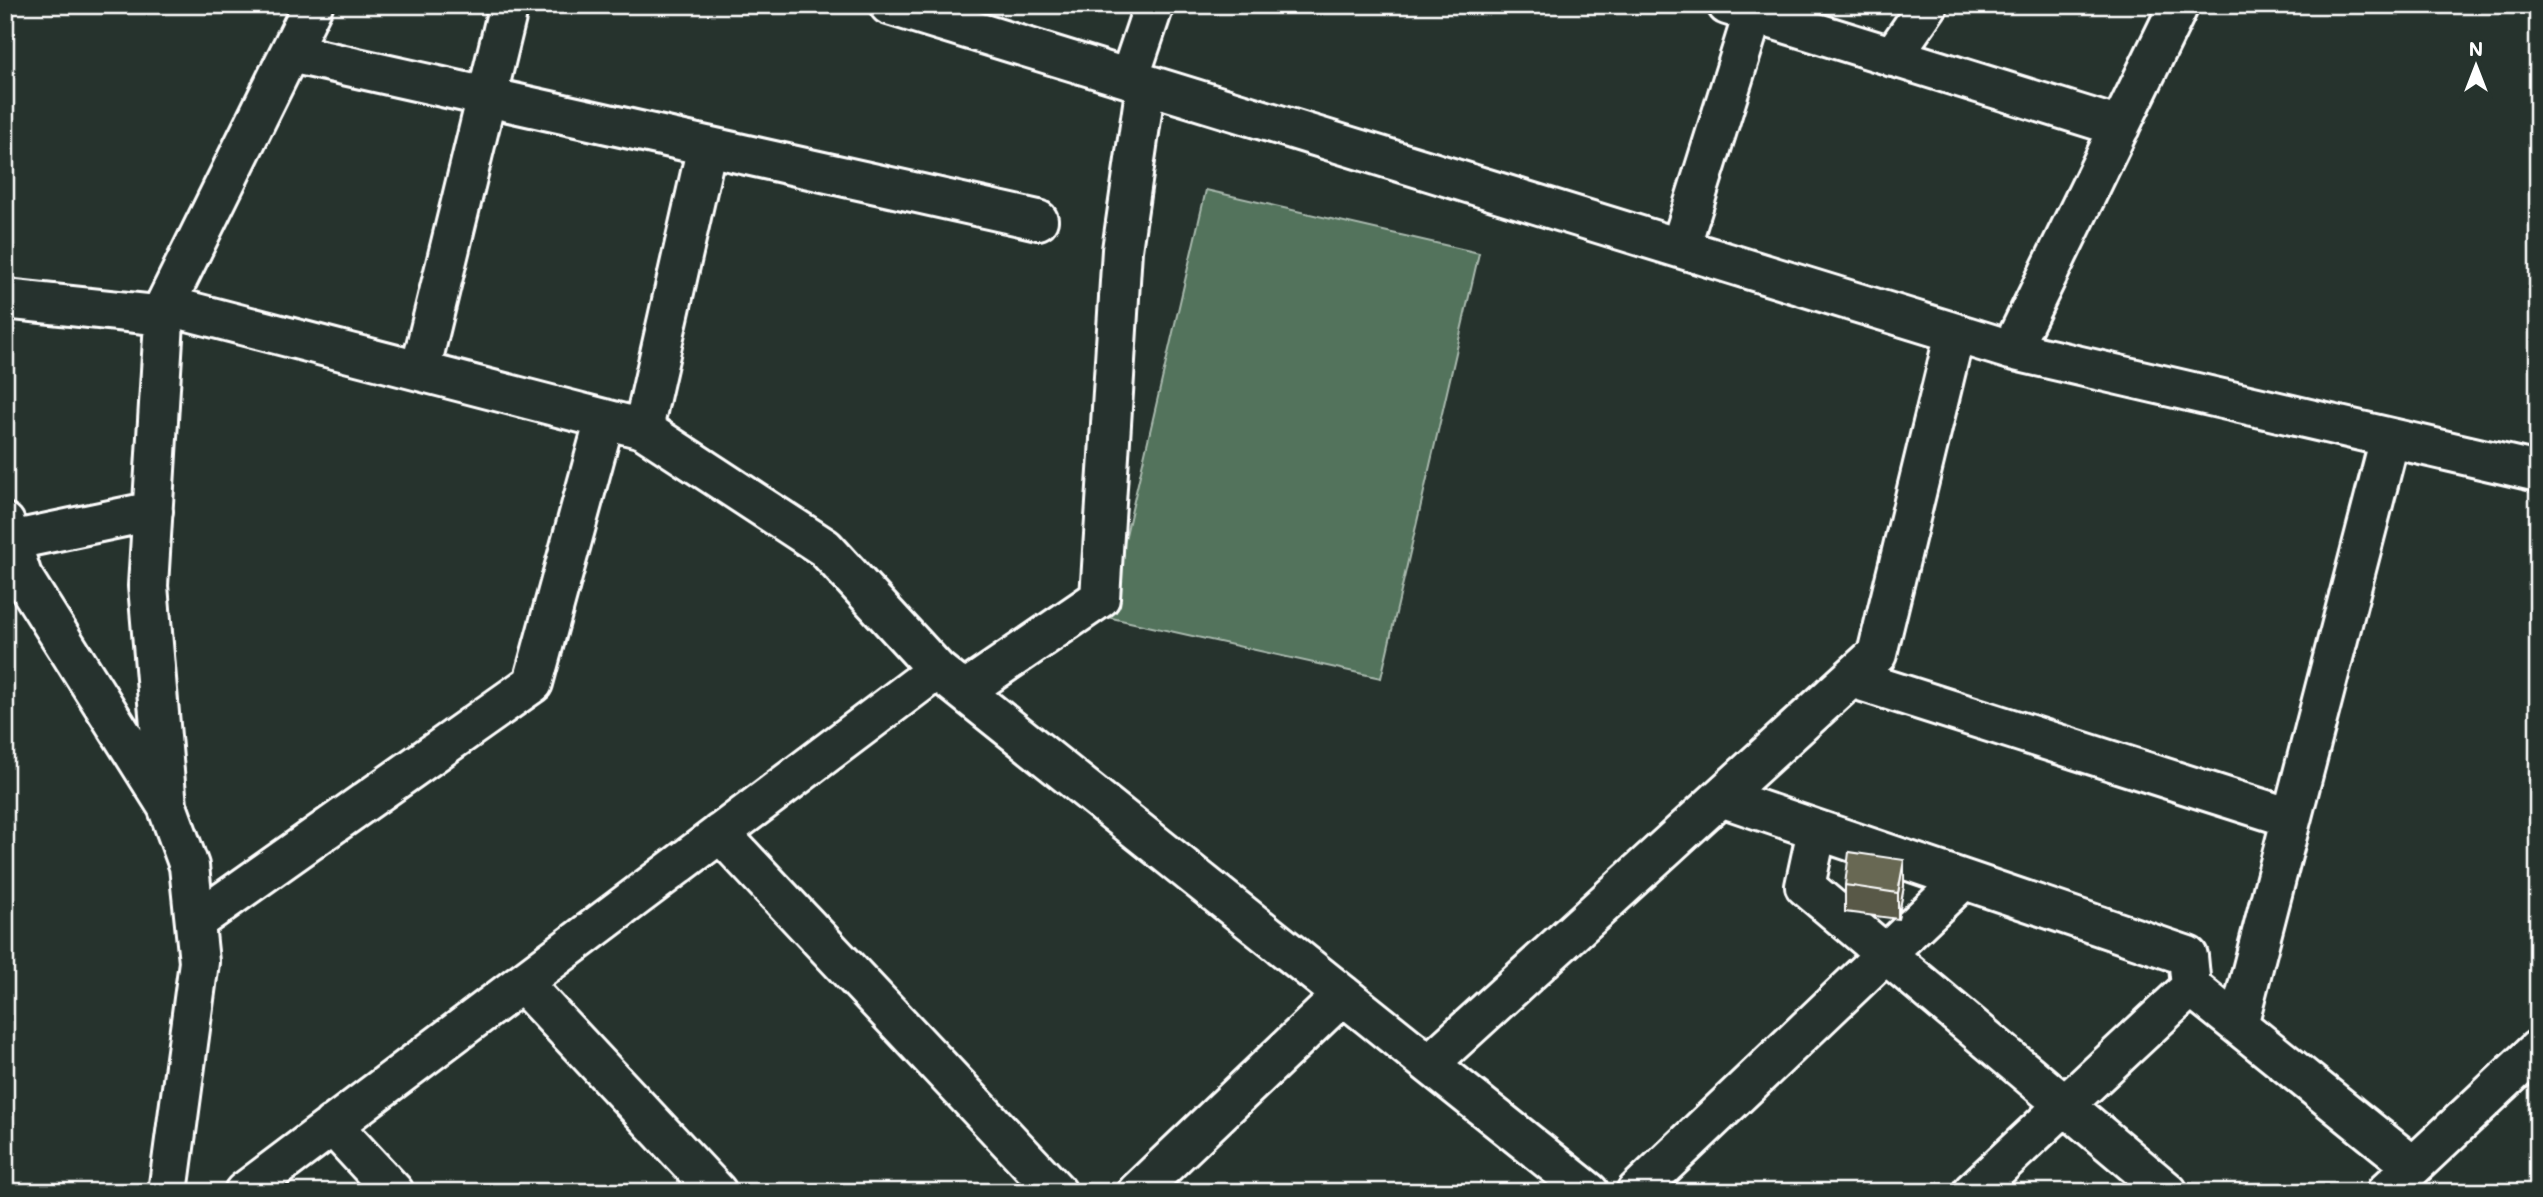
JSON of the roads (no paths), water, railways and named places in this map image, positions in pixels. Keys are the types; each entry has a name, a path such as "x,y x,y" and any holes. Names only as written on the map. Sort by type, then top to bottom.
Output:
{"street":[{"path":"167,806 148,586 165,310 313,5"},
{"path":"420,371 509,5"},
{"path":"889,5 2011,350 2538,472"},
{"path":"244,1192 720,832 951,680 1100,598 1122,250 1138,82 1154,5"},
{"path":"1892,57 1928,5"},
{"path":"2011,350 2179,5"},
{"path":"1680,248 1746,8 1892,57 2120,127"},
{"path":"290,53 1038,220"},
{"path":"643,429 707,146"},
{"path":"5,299 165,310 420,371 643,429 825,548 951,680 1429,1064 1561,1184"},
{"path":"1429,1064 1877,654 1955,333"},
{"path":"195,922 533,683 605,419"},
{"path":"2238,1025 2389,438"},
{"path":"153,511 7,536 22,576 167,806 189,866 199,962 167,1192"},
{"path":"1851,678 2291,818"},
{"path":"1721,797 2189,956 2191,987 2238,1025 2400,1179 2538,1049"},
{"path":"1817,830 1805,886 2168,1192"},
{"path":"720,832 1057,1192"},
{"path":"1636,1192 1963,880"},
{"path":"522,983 718,1192"},
{"path":"1972,1192 2191,987"},
{"path":"1138,1192 1343,995"},
{"path":"332,1125 394,1192"}]}
